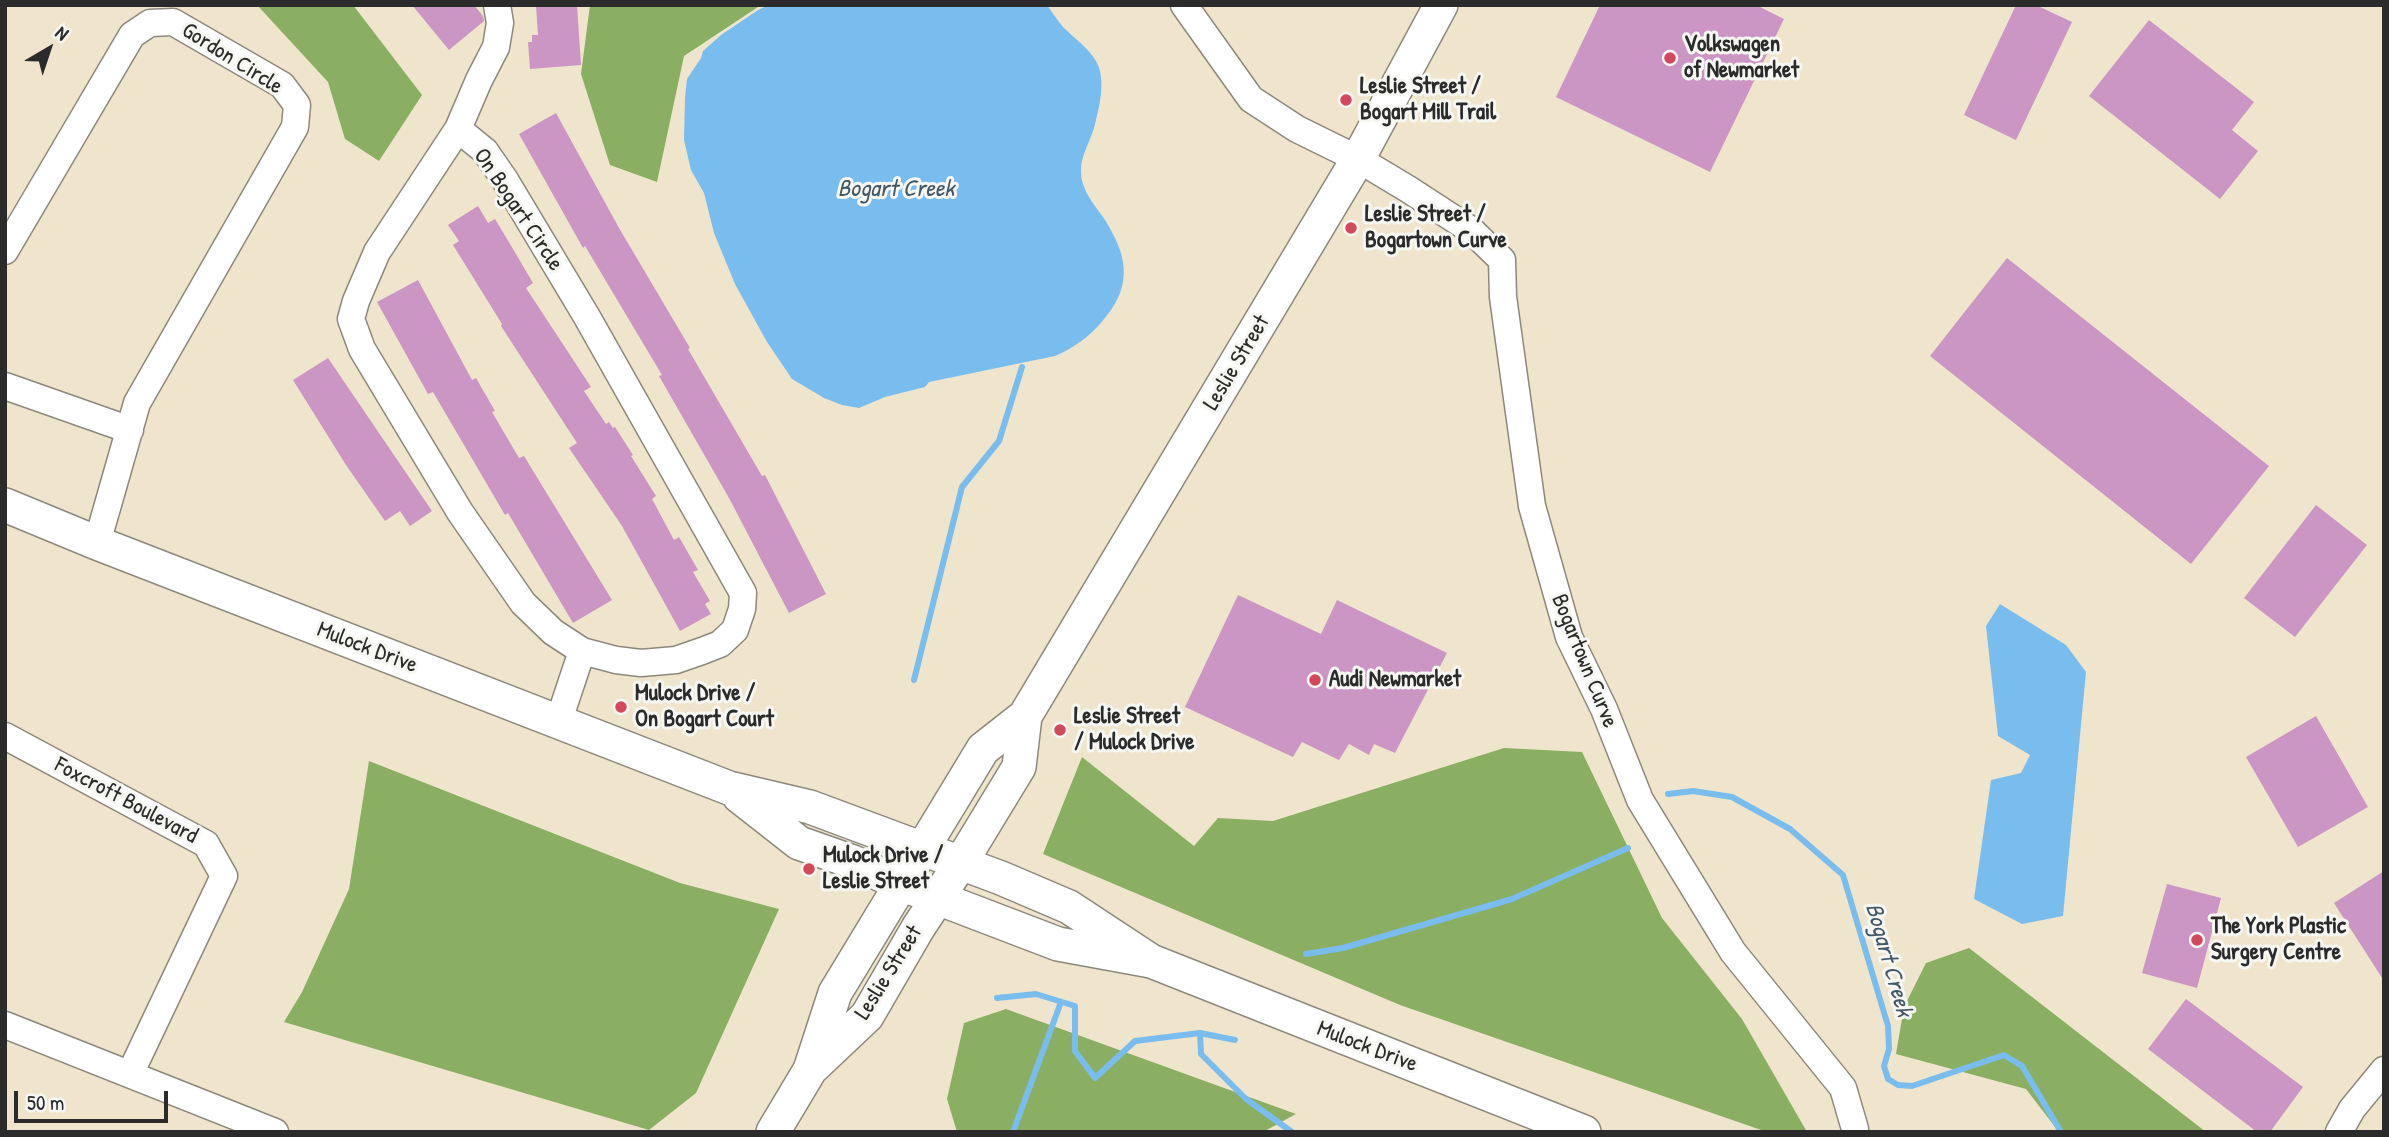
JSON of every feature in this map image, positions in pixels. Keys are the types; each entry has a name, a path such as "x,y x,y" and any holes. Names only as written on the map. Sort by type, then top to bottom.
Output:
{"main road":[{"name":"Leslie Street","path":"773,1132 810,1070 835,993 983,749 1025,716 1359,159 1441,5"},
{"name":"Mulock Drive","path":"5,505 729,788 810,807 1001,878 1069,907 1151,961 1566,1128"},
{"name":"Leslie Street","path":"810,1070 867,1016 918,928 1019,767 1025,716"},
{"name":"Mulock Drive","path":"729,788 799,843 1058,944 1151,961"}],"street":[{"path":"458,129 478,80 496,47 500,23 496,5"},
{"name":"Bogartown Curve","path":"1184,5 1251,99 1297,129 1359,159 1471,230 1502,260 1503,297 1532,506 1569,637 1604,709 1640,800 1733,952 1843,1088 1855,1129"},
{"name":"Gordon Circle","path":"5,251 132,35 150,23 173,22 282,85 297,105 295,127 137,403 97,543"},
{"name":"On Bogart Circle","path":"458,129 485,151 505,180 587,317 743,593 742,609 735,630 720,644 702,651 676,660 641,663 582,651 553,632 523,603 453,501 362,349 351,319 377,252 458,129"},
{"path":"5,386 130,430"},
{"path":"558,723 582,651"},
{"name":"Foxcroft Boulevard","path":"5,736 206,844 224,876 130,1074"},
{"path":"5,1025 275,1132"},
{"path":"2339,1132 2352,1109 2384,1070"}],"green space":[{"path":"257,5 353,5 422,95 379,161 345,139 328,82"},
{"path":"590,5 761,5 684,56 657,182 610,165 581,74"},
{"path":"1504,748 1582,752 1662,918 1742,1019 1807,1132 1767,1132 1400,1005 1043,854 1082,757 1194,846 1218,818 1273,821"},
{"path":"369,761 680,883 779,909 696,1093 649,1130 284,1022 302,992 349,889"},
{"path":"1969,948 2206,1132 2059,1132 2026,1089 1896,1054 1904,1007 1926,963"},
{"path":"1006,1009 1296,1114 1263,1132 957,1132 947,1099 964,1023"}],"water":[{"name":"Bogart Creek","path":"769,5 1047,5 1063,27 1094,58 1100,71 1099,105 1094,129 1083,158 1081,176 1088,195 1116,240 1124,274 1118,298 1099,325 1072,348 1055,356 929,382 925,387 885,397 859,408 824,398 792,379 767,342 735,284 714,233 704,193 691,170 684,140 687,79 703,51 721,35"},
{"path":"2000,604 2066,645 2086,672 2063,916 2022,924 1974,899 1991,780 2021,773 2030,755 1998,736 1986,626"}],"building":[{"path":"412,5 474,5 484,21 449,50"},
{"path":"536,5 577,5 581,65 530,69 528,42 532,42 532,35 538,35"},
{"name":"Volkswagen of Newmarket","path":"1600,5 1756,5 1784,19 1710,172 1556,97"},
{"path":"2016,5 2036,5 2072,22 2016,140 1964,115"},
{"path":"2149,20 2254,102 2232,130 2258,151 2220,199 2089,96"},
{"path":"556,113 619,228 690,348 688,349 762,476 765,475 826,594 789,613 729,498 659,376 662,375 585,246 583,248 519,134"},
{"path":"478,206 488,223 495,219 533,283 526,288 591,387 584,391 606,424 609,422 615,427 633,455 631,456 656,496 652,499 674,540 679,537 698,570 693,572 710,601 705,604 711,614 680,631 622,526 569,448 577,443 501,326 453,245 459,241 448,225"},
{"path":"2007,258 2269,466 2191,564 1930,356"},
{"path":"418,280 472,380 476,378 519,458 524,456 612,600 573,623 508,513 505,515 433,392 428,394 377,302"},
{"path":"328,358 432,511 410,526 400,511 385,521 293,380"},
{"path":"2316,505 2367,545 2295,637 2244,598"},
{"name":"Audi Newmarket","path":"1238,595 1321,634 1337,600 1447,653 1395,753 1374,744 1369,755 1349,744 1339,760 1302,742 1293,757 1185,707"},
{"path":"2316,716 2368,807 2298,847 2246,757"},
{"path":"2384,871 2384,981 2334,903"},
{"path":"2167,884 2221,898 2197,988 2142,973"},
{"path":"2186,999 2303,1087 2270,1132 2257,1132 2148,1049"}],"waterway":[{"name":"Bogart Creek","path":"914,680 962,487 999,441 1022,367"},
{"name":"Bogart Creek","path":"1668,794 1693,791 1732,797 1790,829 1843,875 1888,1026 1889,1049 1884,1066 1888,1079 1898,1085 1912,1086 2004,1055 2022,1066 2061,1132"},
{"name":"Bogart Creek","path":"1306,954 1343,948 1512,899 1628,848"},
{"name":"Bogart Creek","path":"997,998 1036,994 1075,1006 1075,1051 1095,1078 1135,1041 1200,1033 1235,1040"},
{"path":"1013,1132 1061,1002"},
{"path":"1200,1033 1201,1054 1246,1099 1292,1132"}],"place":[{"name":"Volkswagen of Newmarket","path":"1670,58"},
{"name":"Leslie Street / Bogart Mill Trail","path":"1346,100"},
{"name":"Leslie Street / Bogartown Curve","path":"1351,228"},
{"name":"Audi Newmarket","path":"1315,680"},
{"name":"Mulock Drive / On Bogart Court","path":"621,707"},
{"name":"Leslie Street / Mulock Drive","path":"1060,730"},
{"name":"Mulock Drive / Leslie Street","path":"809,869"},
{"name":"The York Plastic Surgery Centre","path":"2197,940"}]}
